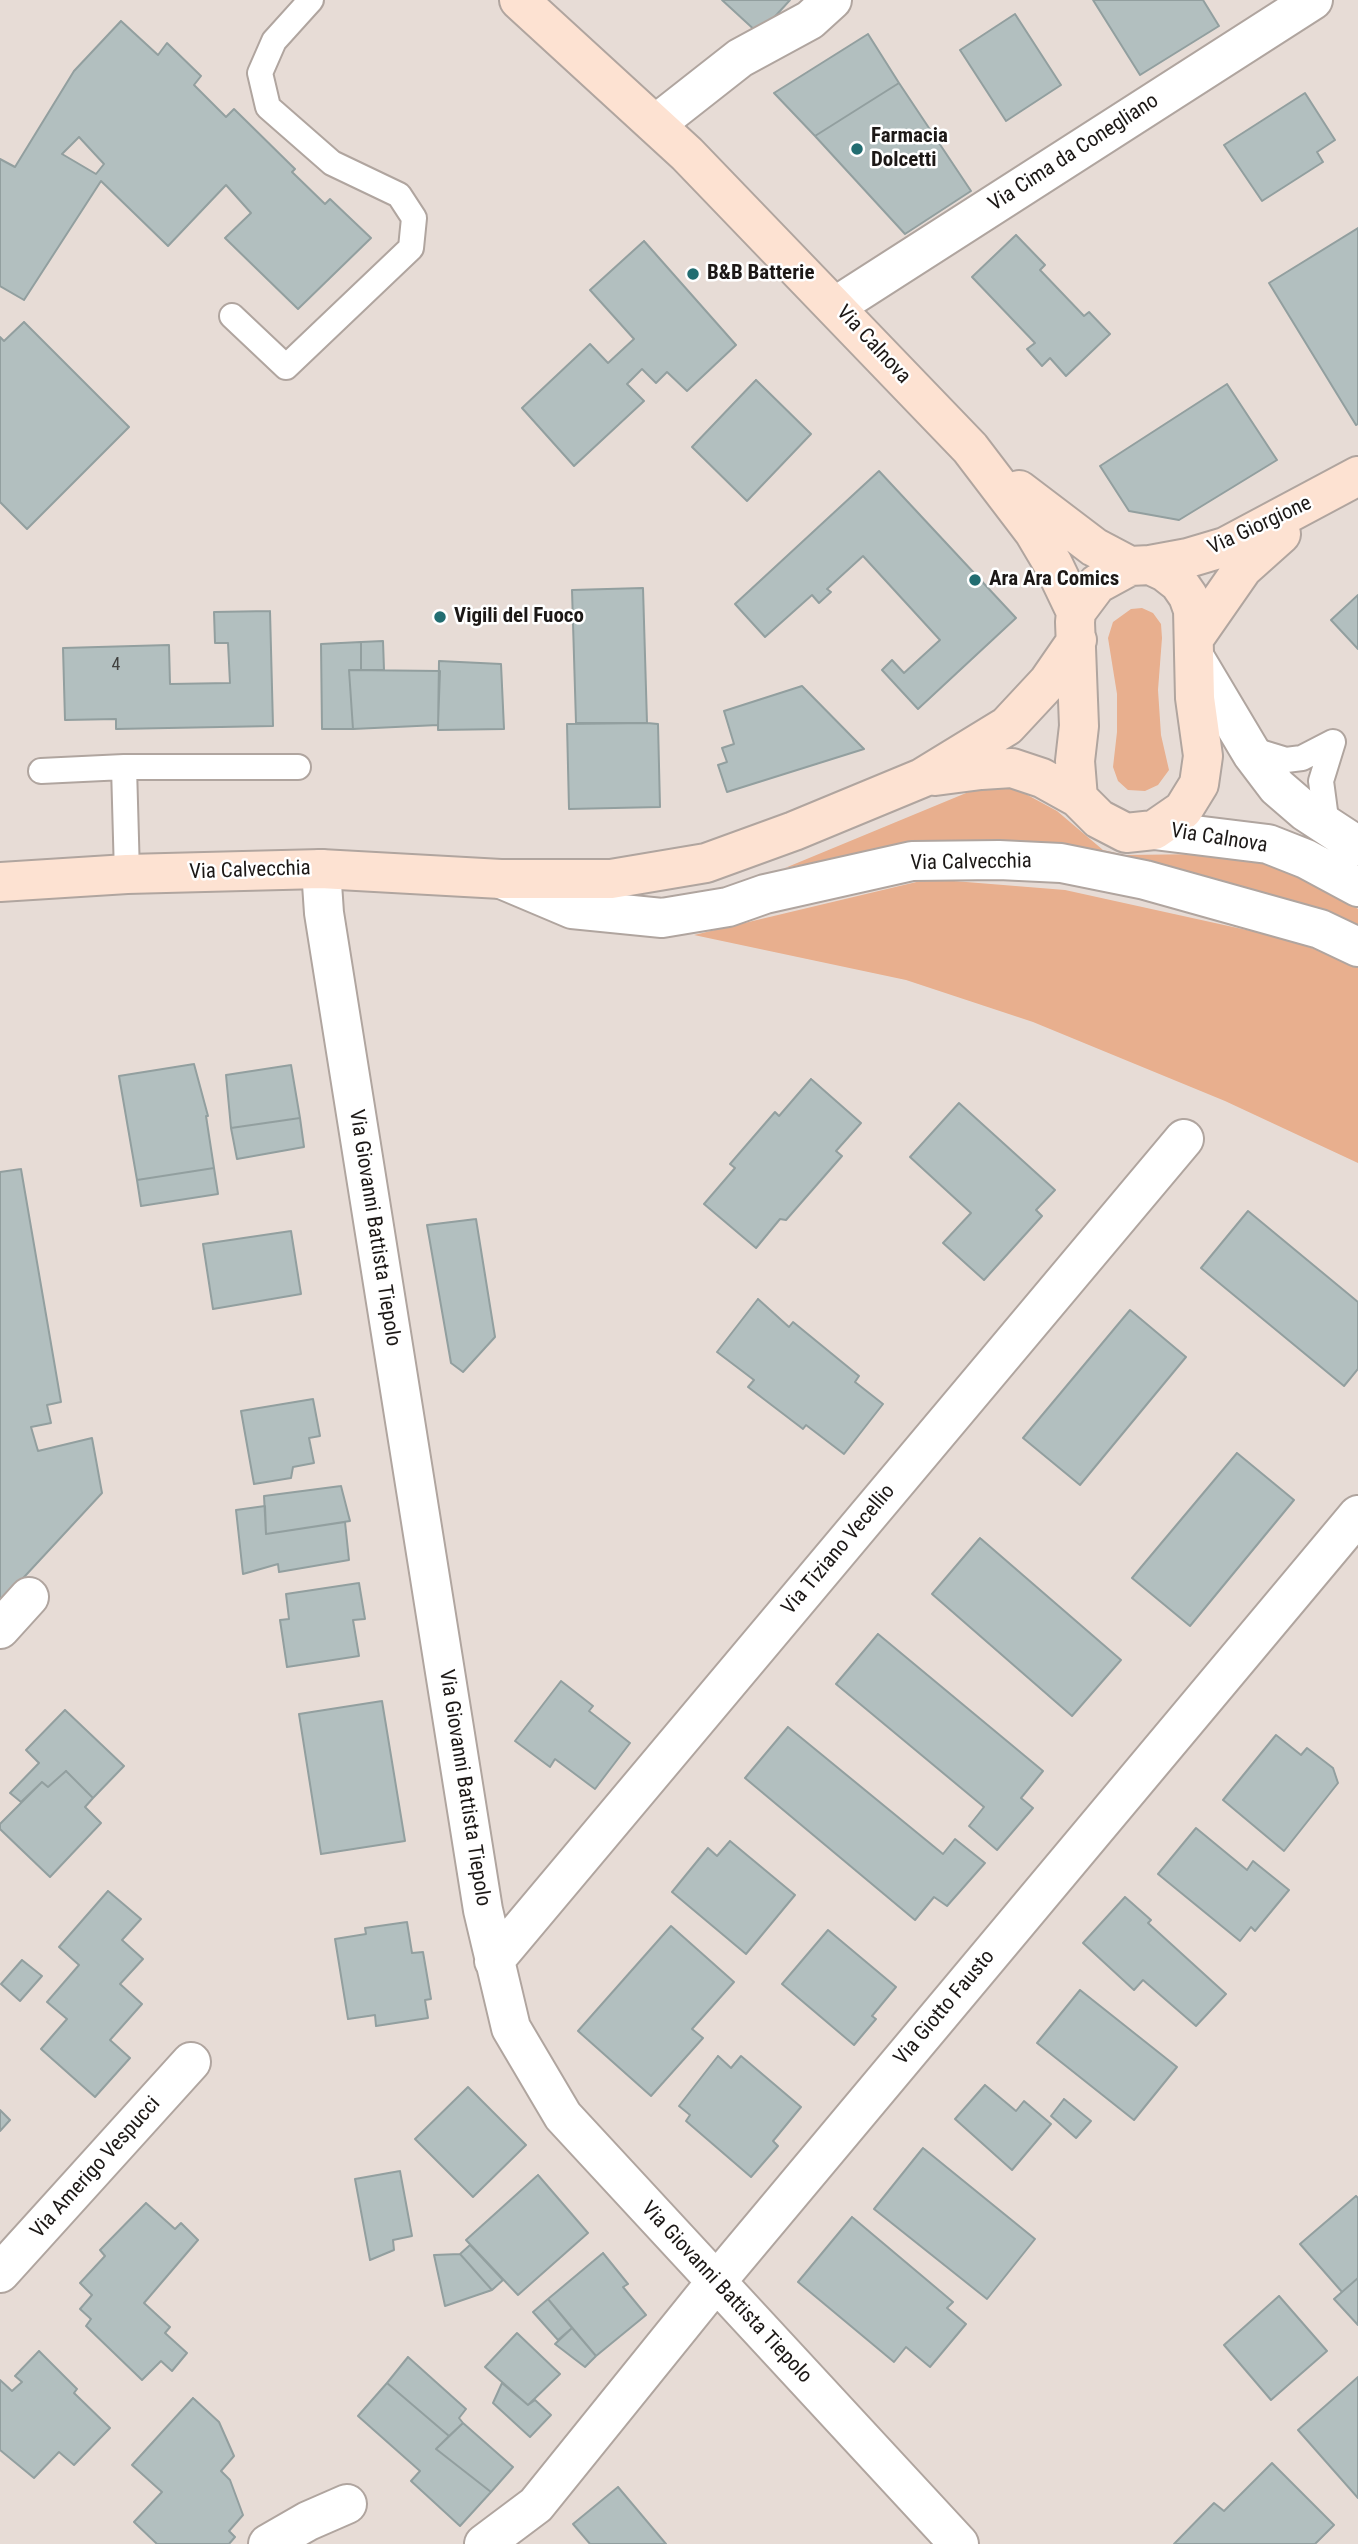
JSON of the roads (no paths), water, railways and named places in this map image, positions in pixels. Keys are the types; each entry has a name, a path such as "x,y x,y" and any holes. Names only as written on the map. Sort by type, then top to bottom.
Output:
{"main road":[{"name":"Via Calnova","path":"519,0 656,124 836,306 970,448 1034,532 1053,564 1076,626"},
{"name":"Via Calnova","path":"970,448 1051,516 1094,547 1165,572 1179,583 1188,596 1193,610 1195,698 1203,756 1199,784 1183,810 1154,830"},
{"name":"Via Giorgione","path":"1076,626 1097,584 1140,565 1188,558 1225,547 1343,485"},
{"name":"Via Giorgione","path":"1195,648 1243,568 1343,485"},
{"name":"Via Calvecchia","path":"0,882 127,874 321,869 500,879 611,879 706,863 794,831 922,778 1007,726 1048,682 1076,626"},
{"path":"1076,626 1079,726 1075,761 1078,798"},
{"name":"Via Calvecchia","path":"922,778 1012,768 1042,778 1078,798 1099,819 1126,833 1154,830"}],"street":[{"path":"656,124 740,58 810,20 832,0"},
{"name":"Via Cima da Conegliano","path":"836,306 1313,0"},
{"path":"1195,648 1250,749 1277,787 1306,812 1343,836"},
{"name":"Via Calnova","path":"1154,830 1268,844 1306,859 1358,887"},
{"name":"Via Calvecchia","path":"500,879 572,909 662,918 728,907 765,894 912,861 999,860 1061,863 1145,880 1320,929 1358,947"},
{"name":"Via Giovanni Battista Tiepolo","path":"321,869 326,927 481,1896 511,2028 563,2116 959,2544"},
{"name":"Via Tiziano Vecellio","path":"494,1961 1184,1139"},
{"name":"Via Giotto Fausto","path":"484,2544 536,2504 716,2282 1358,1515"},
{"path":"0,1629 29,1597"},
{"name":"Via Amerigo Vespucci","path":"0,2273 191,2062"},
{"path":"268,2544 308,2521 347,2504"}],"lane":[{"path":"232,316 286,367 411,248 414,218 399,195 332,163 268,107 260,74 274,41 311,0"},
{"path":"1250,749 1286,760 1302,758 1333,742 1321,781 1343,836"},
{"path":"124,767 127,874"},
{"path":"41,771 124,767 298,767"}],"place":[{"name":"Farmacia Dolcetti","path":"857,149"},
{"name":"B&B Batterie","path":"693,274"},
{"name":"Ara Ara Comics","path":"975,580"},
{"name":"Vigili del Fuoco","path":"440,617"}]}
